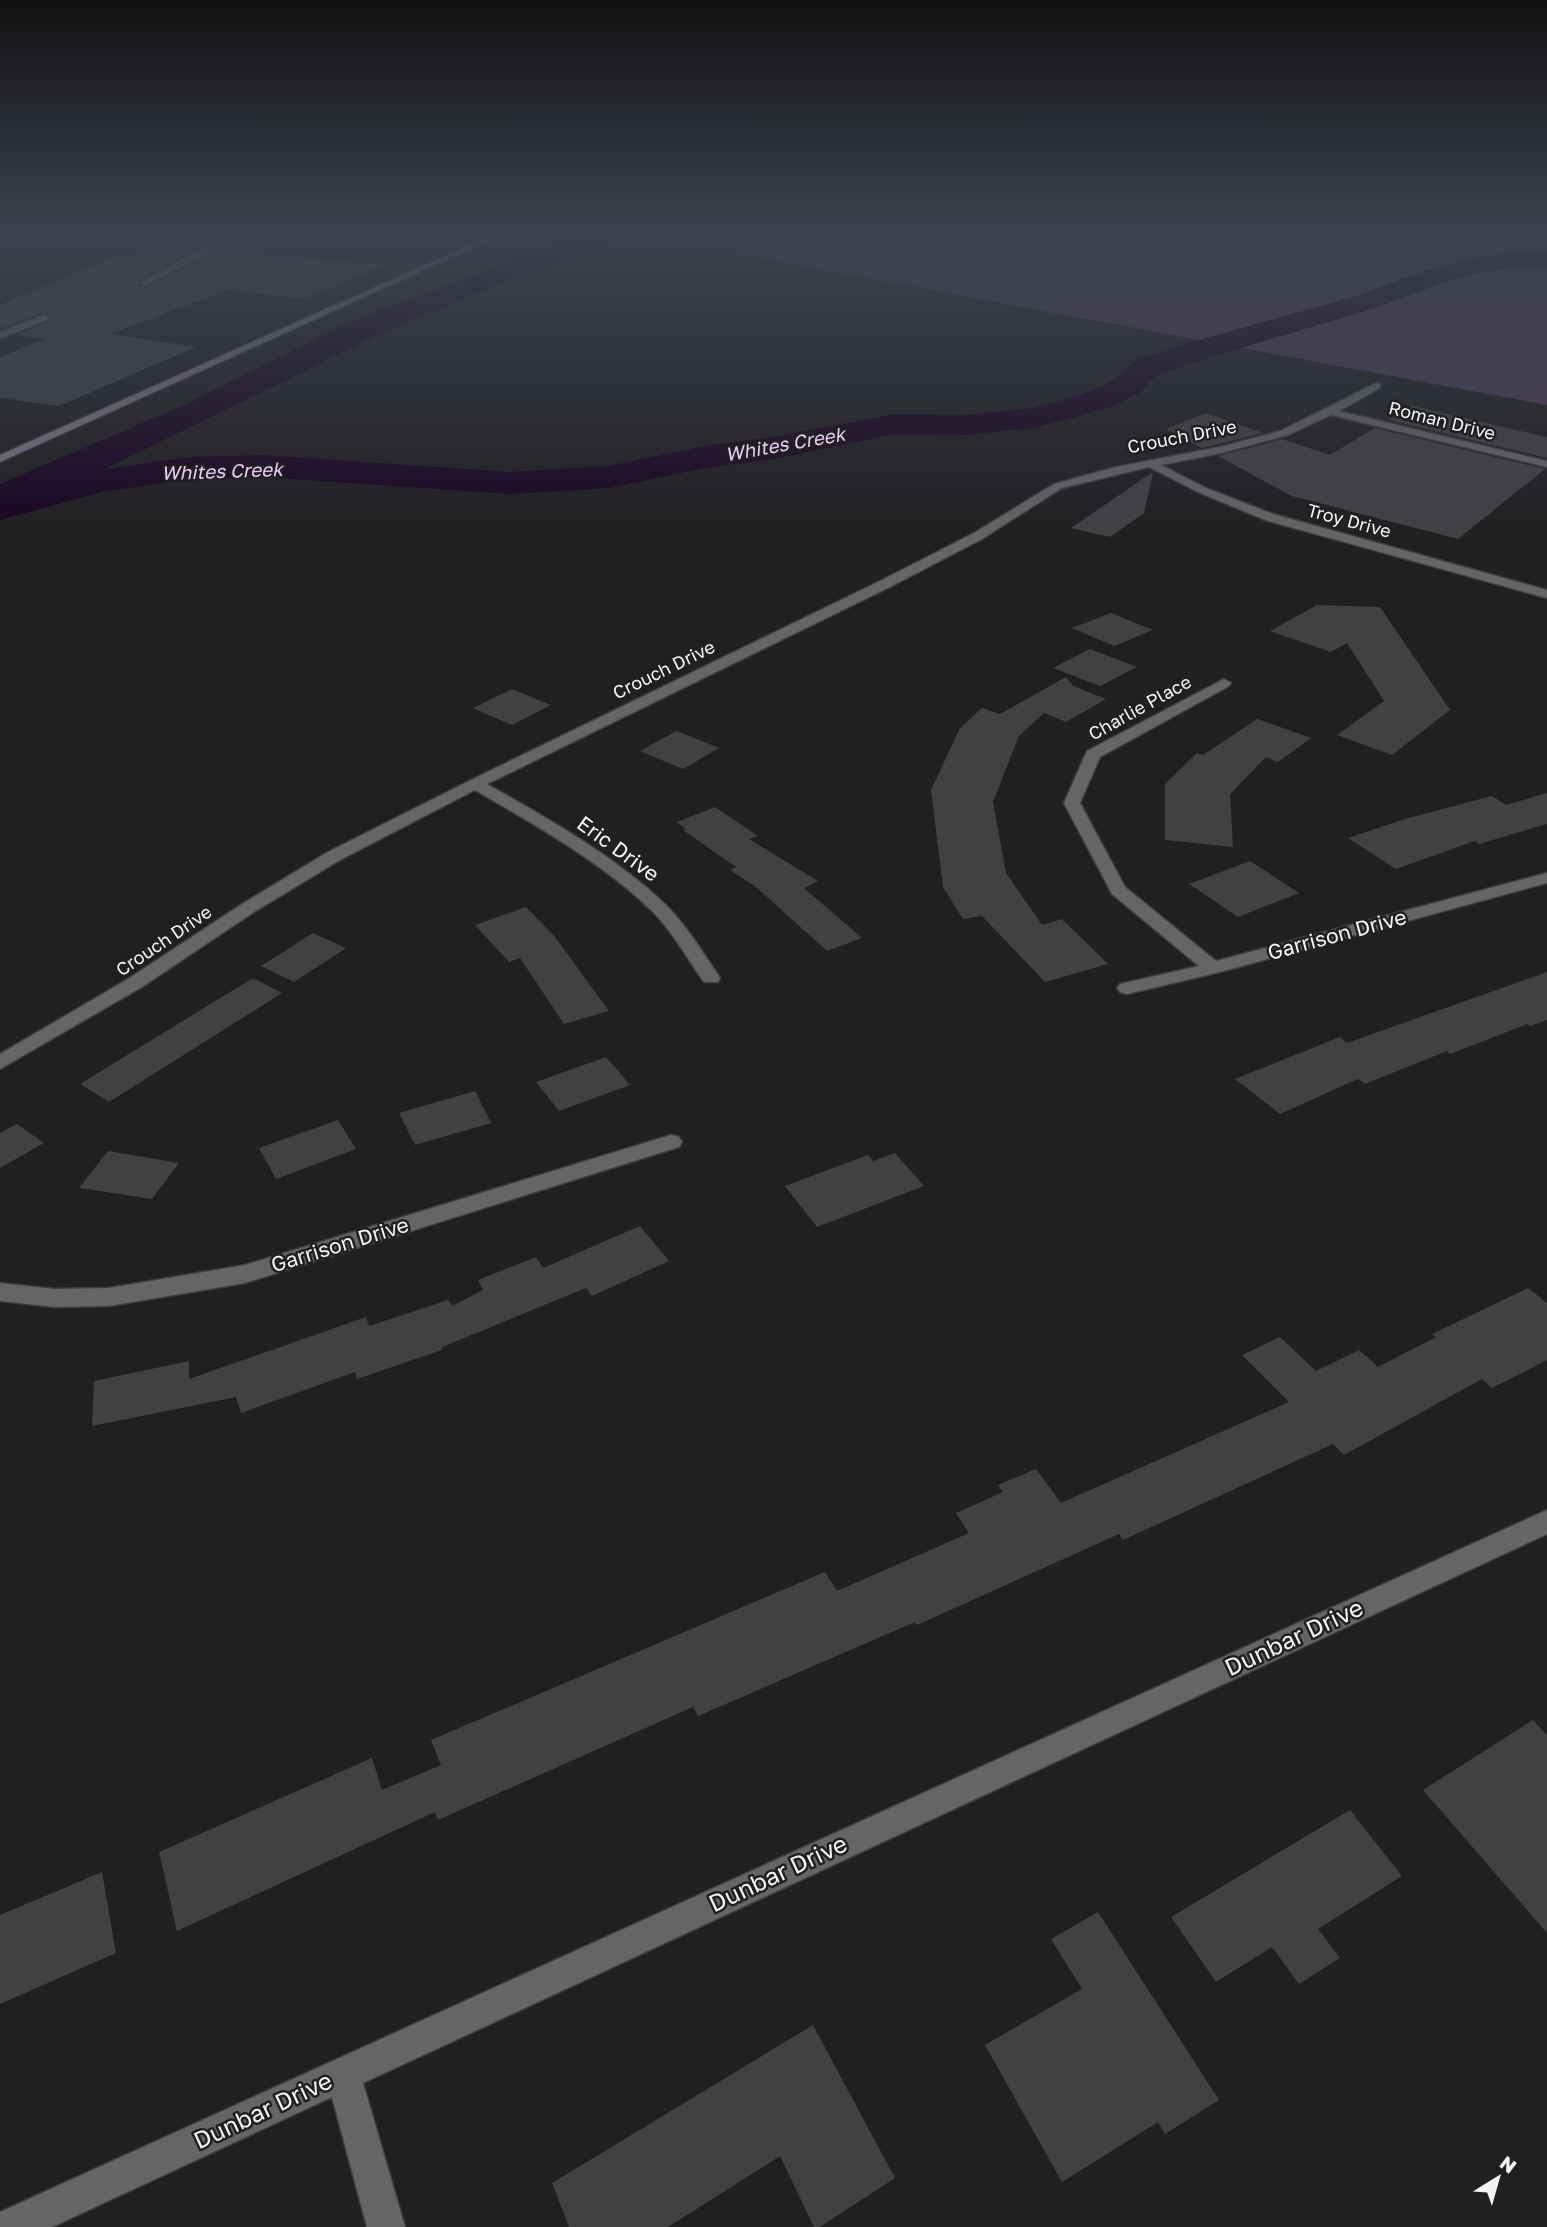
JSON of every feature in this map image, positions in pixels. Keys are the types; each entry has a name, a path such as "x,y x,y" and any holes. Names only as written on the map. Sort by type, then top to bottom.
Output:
{"main road":[{"path":"0,459 273,336"}],"street":[{"name":"Crouch Drive","path":"0,1063 125,989 248,908 334,856 475,784 897,578 978,536 1058,486 1284,433 1330,412 1376,386"},
{"name":"Roman Drive","path":"1330,412 1547,464"},
{"name":"Troy Drive","path":"1149,463 1202,490 1269,517 1547,594"},
{"name":"Charlie Place","path":"1213,968 1118,890 1072,803 1093,754 1224,684"},
{"name":"Eric Drive","path":"475,784 542,823 627,881 662,910 712,978"},
{"name":"Garrison Drive","path":"1127,988 1213,968 1547,878"},
{"name":"Garrison Drive","path":"0,1292 55,1298 109,1297 246,1274 671,1142"},
{"name":"Dunbar Drive","path":"10,2227 1547,1521"},
{"path":"344,2074 386,2227"}],"shaded area":[{"path":"321,336 377,336 0,520 0,484 186,404"},
{"path":"1177,336 1547,336 1547,405"}],"building":[{"path":"23,336 123,336 196,347 59,406 0,398 0,357 45,339"},
{"path":"1413,406 1547,437 1547,458 1389,420"},
{"path":"1206,413 1263,433 1202,448 1166,429"},
{"path":"1375,428 1545,469 1458,539 1292,496 1218,456 1282,439 1330,455"},
{"path":"1153,472 1144,513 1110,537 1071,528"},
{"path":"1317,605 1380,607 1450,710 1392,755 1337,735 1384,701 1347,643 1331,652 1270,631"},
{"path":"1111,613 1153,630 1114,646 1072,628"},
{"path":"1090,649 1137,667 1100,686 1053,668"},
{"path":"1066,677 1073,686 1106,699 1066,722 1044,713 1019,736 993,802 1006,873 1042,925 1062,919 1108,964 1045,982 982,916 963,919 943,887 931,790 960,728 982,708 1000,714"},
{"path":"512,689 551,705 512,725 473,708"},
{"path":"1257,719 1311,738 1278,762 1266,757 1230,794 1233,847 1165,840 1165,784 1197,753 1203,755"},
{"path":"677,731 719,748 683,769 640,751"},
{"path":"1547,793 1547,824 1479,844 1475,841 1396,869 1348,838 1405,819 1492,796 1506,805"},
{"path":"715,807 758,836 749,839 818,881 804,888 862,938 827,951 756,887 730,870 736,867 683,830 686,829 677,822"},
{"path":"1250,861 1299,893 1238,917 1189,884"},
{"path":"526,907 555,937 609,1011 564,1024 520,958 509,962 475,925"},
{"path":"313,933 346,948 294,982 261,966"},
{"path":"1547,972 1547,1020 1530,1026 1527,1024 1450,1054 1447,1051 1365,1084 1358,1079 1280,1114 1235,1079 1340,1037 1347,1043"},
{"path":"253,978 282,993 109,1102 80,1084"},
{"path":"606,1057 630,1085 559,1111 536,1082"},
{"path":"475,1091 491,1123 415,1145 399,1113"},
{"path":"338,1120 356,1149 276,1179 259,1148"},
{"path":"17,1124 44,1143 0,1168 0,1133"},
{"path":"108,1151 179,1163 152,1199 79,1188"},
{"path":"895,1153 924,1186 817,1227 785,1186 868,1155 873,1161"},
{"path":"640,1226 669,1261 592,1296 586,1288 442,1347 442,1350 357,1379 355,1372 241,1413 236,1397 92,1426 94,1381 189,1361 189,1379 366,1317 369,1326 448,1300 452,1306 483,1290 478,1280 536,1257 543,1268"},
{"path":"1528,1288 1547,1303 1547,1360 1492,1388 1482,1379 1344,1455 1333,1444 1123,1540 1119,1534 917,1625 915,1622 698,1716 693,1707 438,1820 435,1812 177,1931 159,1852 372,1758 382,1790 441,1765 431,1740 825,1572 837,1591 969,1533 956,1513 1003,1492 998,1485 1036,1469 1061,1503 1289,1402 1242,1355 1280,1337 1316,1371 1359,1350 1378,1367 1436,1337 1432,1334"},
{"path":"1533,1720 1547,1735 1547,1933 1423,1790"},
{"path":"1350,1810 1402,1876 1318,1929 1340,1958 1299,1984 1272,1947 1216,1982 1171,1917"},
{"path":"102,1872 116,1953 0,2004 0,1915"},
{"path":"1098,1912 1219,2100 1165,2134 1158,2122 1062,2182 985,2045 1082,1989 1051,1939"},
{"path":"813,2025 895,2178 820,2227 814,2227 780,2156 668,2227 569,2227 552,2183"}],"waterway":[{"name":"Whites Creek","path":"0,508 99,481 189,468 262,466 511,483 609,477 705,457 774,448 895,424 965,425 1034,418 1096,401 1128,386 1144,369 1248,336"}]}
